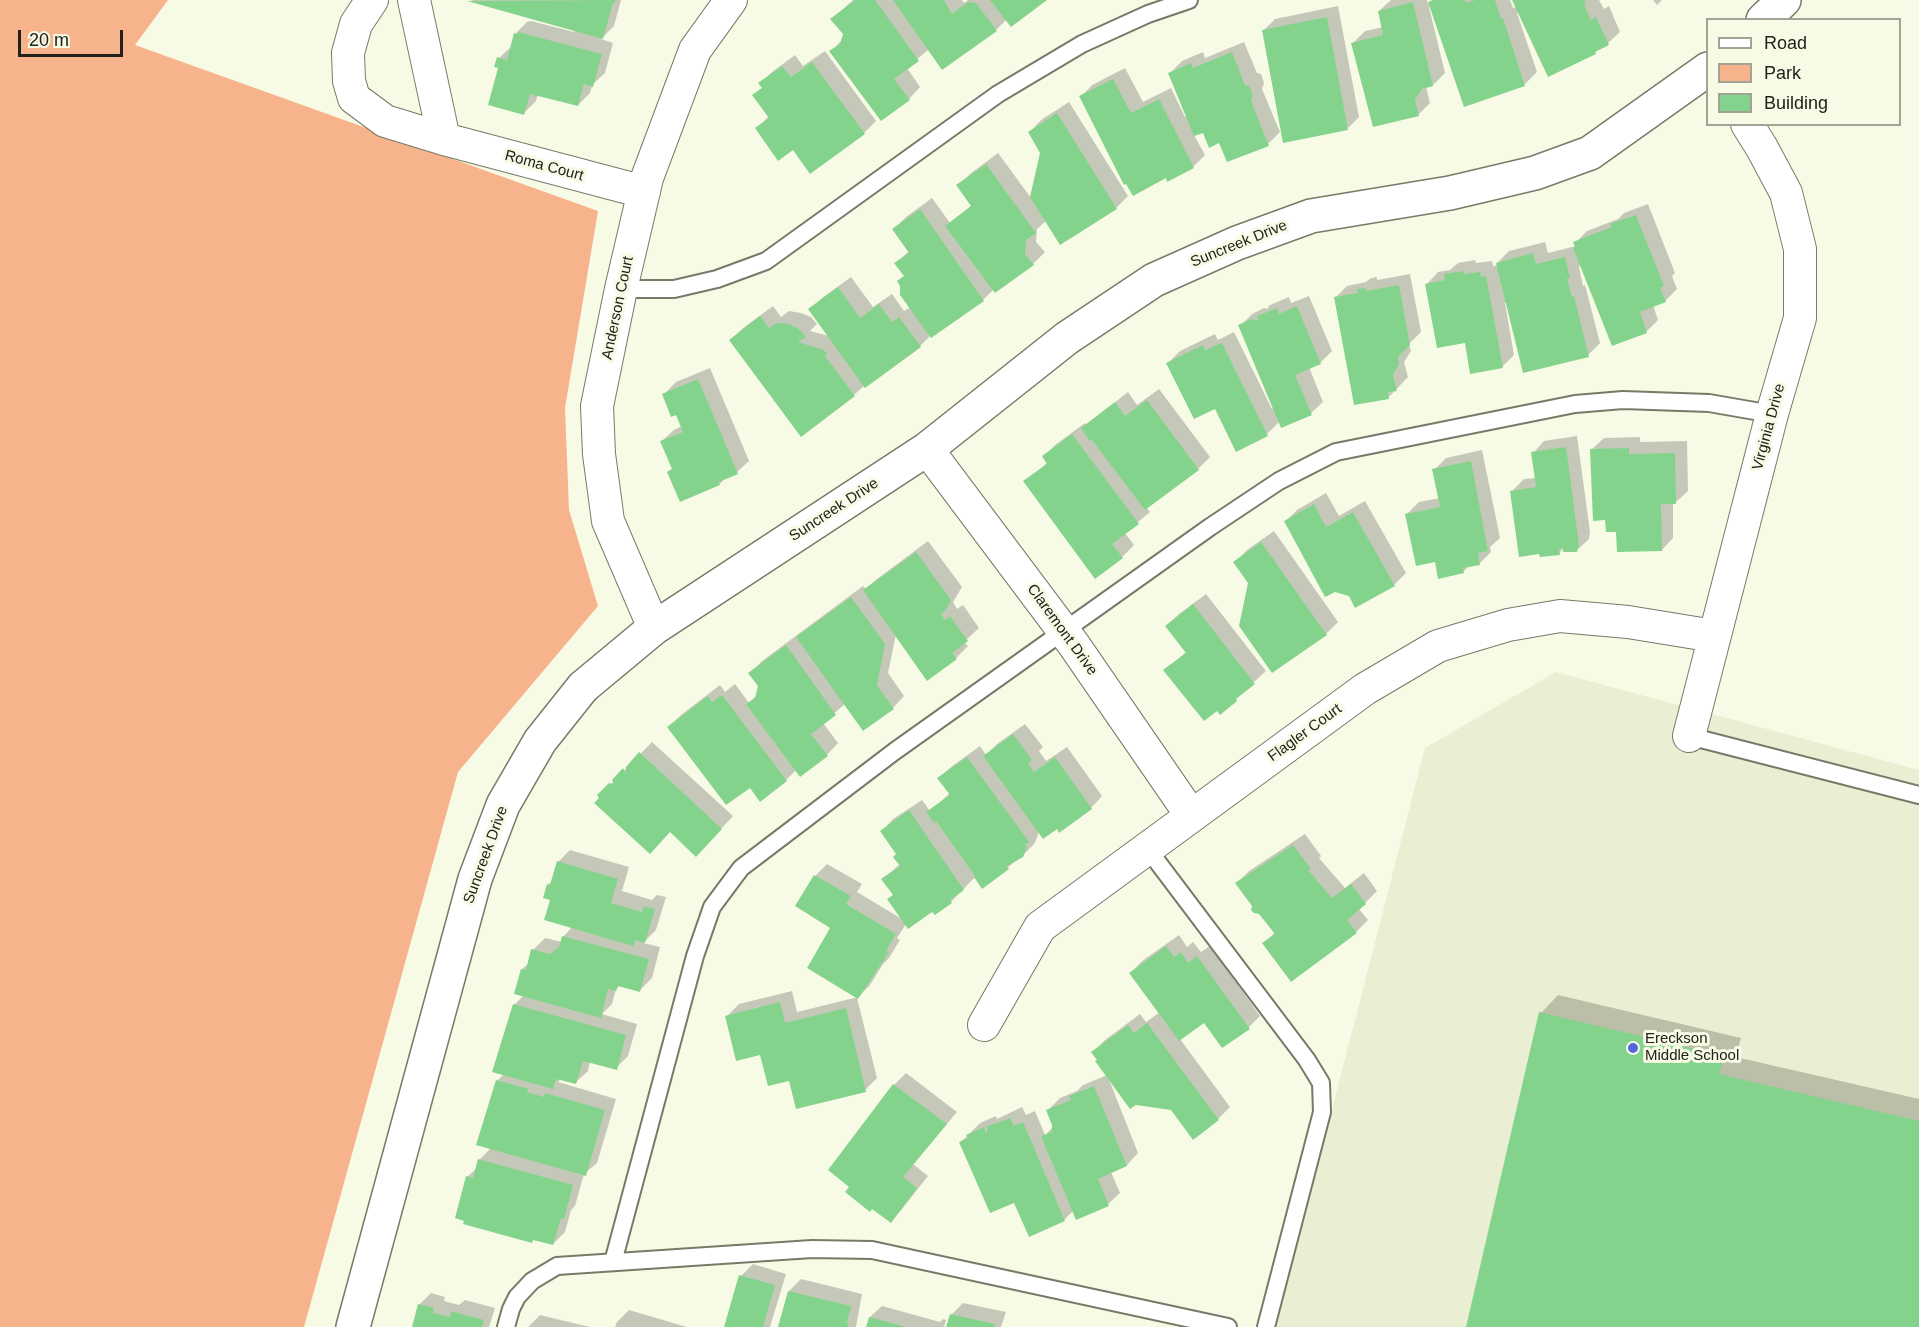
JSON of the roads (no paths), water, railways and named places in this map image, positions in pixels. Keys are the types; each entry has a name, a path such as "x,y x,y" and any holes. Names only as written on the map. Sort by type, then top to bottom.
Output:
{"street":[{"name":"Roma Court","path":"372,0 356,24 348,53 349,81 354,98 385,121 444,139 645,192"},
{"path":"414,0 444,139"},
{"name":"Anderson Court","path":"654,628 608,521 599,454 597,406 621,289 645,192 666,125 695,50 731,0"},
{"path":"1765,18 1784,0"},
{"name":"Suncreek Drive","path":"353,1327 475,879 503,805 540,741 583,687 654,628 927,449 1067,338 1154,280 1237,243 1311,216 1450,193 1535,173 1590,153 1706,70"},
{"name":"Virginia Drive","path":"1689,736 1772,414 1800,318 1800,249 1786,193 1748,126"},
{"name":"Claremont Drive","path":"927,449 1063,631 1191,815"},
{"name":"Flagler Court","path":"984,1025 1040,927 1365,689 1438,646 1508,625 1560,616 1628,622 1714,636"}],"lane":[{"path":"621,289 674,288 717,279 766,261 998,94 1082,44 1148,14 1189,0"},
{"path":"613,1262 695,956 712,907 741,868 895,752 1063,631 1279,481 1336,452 1575,404 1623,400 1709,403 1772,414"},
{"path":"1689,736 1919,795"},
{"path":"1147,848 1307,1060 1321,1083 1322,1112 1266,1327"},
{"path":"506,1327 514,1303 532,1281 557,1266 812,1249 872,1250 1228,1327"}],"place":[{"name":"Ereckson Middle School","path":"1633,1048"}]}
